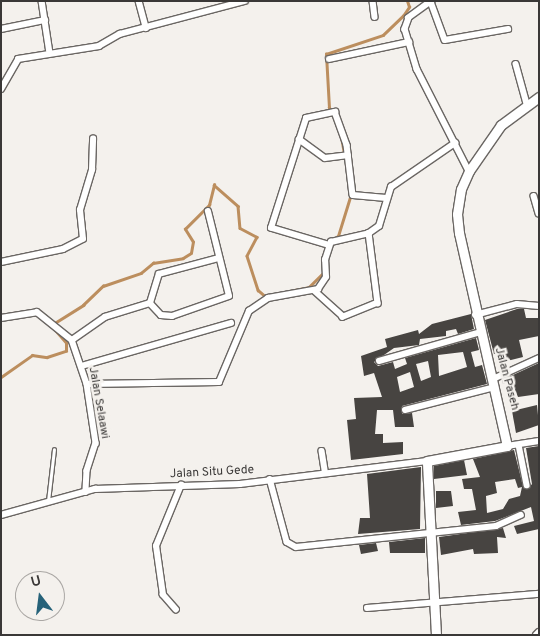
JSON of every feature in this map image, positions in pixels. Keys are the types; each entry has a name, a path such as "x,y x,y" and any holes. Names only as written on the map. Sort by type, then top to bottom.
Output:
{"street":[{"path":"42,1 50,53"},
{"path":"139,1 146,28"},
{"path":"1,89 18,59 99,46 120,34 245,1"},
{"path":"373,1 375,17"},
{"path":"469,171 417,68 405,28 409,18 432,2 445,40 508,29"},
{"path":"1,29 45,20"},
{"path":"328,59 409,42"},
{"path":"516,64 527,104"},
{"name":"Jalan Paseh","path":"507,446 494,383 475,316 457,214 469,171 501,125 539,97"},
{"path":"386,198 354,196 343,131 330,112 306,118 271,228 326,245 335,240 369,233 379,226 386,198 397,181 428,166 455,143"},
{"path":"1,262 63,249 83,238 80,210 92,170 93,139"},
{"path":"299,139 320,156 346,155"},
{"path":"534,196 539,213"},
{"path":"150,303 161,315 172,316 229,296 208,212"},
{"path":"314,291 343,317 378,303 369,233"},
{"path":"87,384 219,382 249,311 268,298 314,291 326,277 326,245"},
{"path":"150,303 160,274 219,258"},
{"path":"1,318 37,312 46,315 72,340 105,317 150,303"},
{"path":"475,316 518,304 539,306"},
{"path":"82,366 231,323"},
{"path":"379,361 481,332"},
{"name":"Jalan Selaawi","path":"72,340 87,384 96,443 87,472 86,492"},
{"path":"405,410 494,383 539,358"},
{"path":"436,635 436,605 427,461 539,441"},
{"path":"519,445 527,485"},
{"path":"322,452 324,471"},
{"name":"Jalan Situ Gede","path":"1,515 86,492 122,486 181,485 270,479 324,471 427,461"},
{"path":"270,479 288,542 292,546 432,530 496,526 521,515"},
{"path":"176,610 163,595 156,546 181,485"},
{"path":"367,608 436,605 539,594"},
{"path":"536,635 539,632"}],"lane":[{"path":"48,502 54,449"}],"building":[{"path":"517,309 524,309 526,318 539,318 539,336 519,340 523,357 503,362 502,353 494,354 485,320"},
{"path":"471,314 474,329 458,334 456,329 446,331 446,336 420,339 419,345 394,348 374,362 378,366 393,362 395,369 407,364 405,358 476,338 479,350 471,352 475,367 482,365 487,384 402,406 402,414 412,413 414,427 395,427 393,410 377,410 375,434 383,434 383,443 403,442 403,454 351,460 347,420 356,419 354,398 382,397 374,373 364,376 361,356 387,347 385,339 418,330 419,334 432,324","holes":["463,352 467,367 439,376 438,355","428,361 431,377 421,381 416,364","410,372 414,387 400,392 397,377"]},
{"path":"539,363 539,394 518,397 511,380 503,384 502,380"},
{"path":"537,405 539,425 516,433 512,411"},
{"path":"539,446 539,529 517,534 514,526 534,521 531,507 495,521 461,525 458,512 476,510 472,489 464,489 462,479 480,477 473,459 514,450 523,486 528,489 532,484 526,448","holes":["515,479 518,488 522,487 520,496 509,499 503,509 487,513 486,496 497,493 495,482"]},
{"path":"464,460 467,475 434,479 434,466"},
{"path":"421,467 420,529 358,534 360,518 370,518 367,474"},
{"path":"436,491 451,491 453,506 436,508"},
{"path":"503,528 506,538 497,537 498,553 474,554 473,549 441,555 439,537"},
{"path":"425,538 425,553 390,553 389,542"},
{"path":"376,543 378,551 361,554 359,545"}],"waterway":[{"path":"336,120 329,108 326,54 383,35 403,16 409,7 407,1"},
{"path":"341,134 345,156"},
{"path":"53,324 83,305 103,286 141,273 153,263 183,258 191,253 193,242 185,229 209,205 214,185 238,206 240,228 257,237 247,256 258,290 265,296 309,287 324,272"},
{"path":"324,254 328,242 338,236 351,194"},
{"path":"1,377 32,355 47,357 66,351 66,343 52,327"}]}
